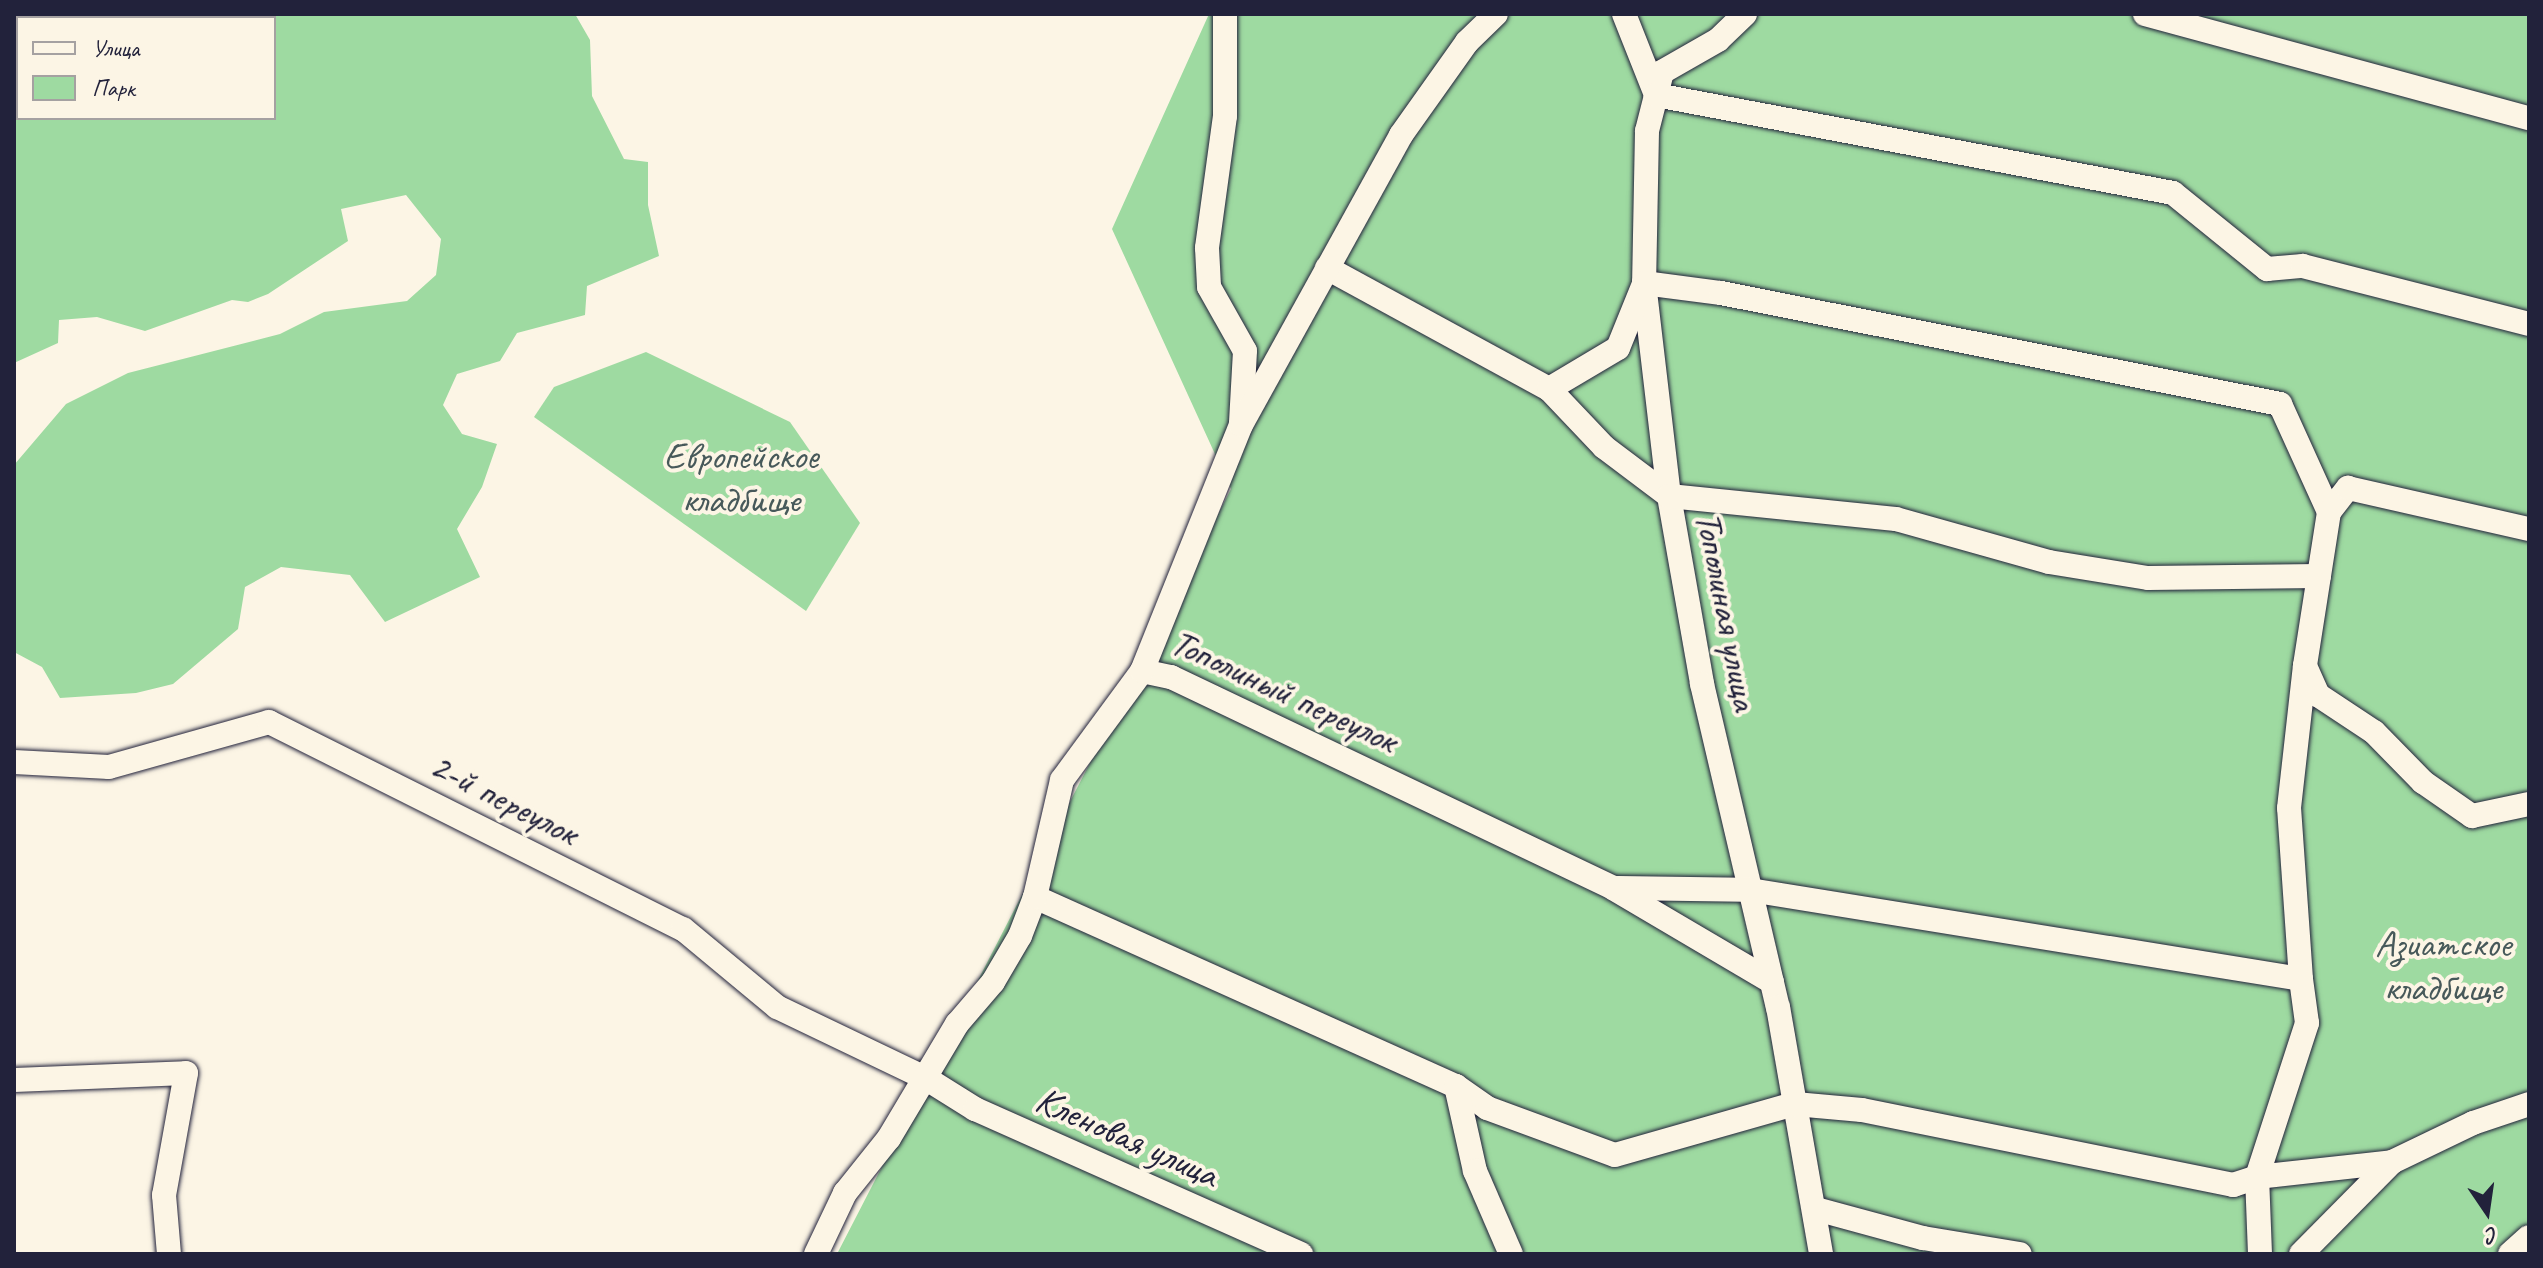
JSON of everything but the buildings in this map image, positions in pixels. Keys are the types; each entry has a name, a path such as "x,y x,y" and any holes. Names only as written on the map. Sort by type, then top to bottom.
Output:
{"street":[{"path":"1225,14 1225,116 1207,248 1209,287 1245,351 1241,425"},
{"name":"Тополиный переулок","path":"1496,14 1467,42 1401,135 1241,425 1142,671 1171,677 1613,888 1772,982"},
{"path":"1624,14 1656,95 2173,193 2267,269 2303,266 2529,324"},
{"name":"Тополиная улица","path":"1745,14 1718,40 1662,72 1644,174 1644,283 1669,496 1702,684 1772,982 1793,1104 1816,1209 1821,1254"},
{"path":"2145,14 2529,118"},
{"path":"1327,268 1549,389 1604,447 1669,496 1896,519 2049,562 2148,578 2319,576"},
{"path":"1549,389 1618,348 1644,283 1721,293 2280,404 2329,512"},
{"path":"2260,1254 2257,1177 2307,1023 2289,808 2305,666 2329,512 2348,488 2529,529"},
{"path":"2305,666 2318,695 2374,732 2423,782 2472,816 2529,804"},
{"path":"816,1254 845,1193 927,1079 957,1024 993,982 1035,897 1062,780 1142,671"},
{"name":"2-й переулок","path":"14,762 109,767 269,722 683,929 777,1007 927,1079"},
{"name":"Тополиный переулок","path":"1613,888 1750,890 2301,979"},
{"path":"1035,897 1456,1086 1487,1108 1615,1155 1793,1104 1862,1110 2233,1185 2257,1177 2392,1162 2473,1123 2529,1104"},
{"path":"14,1080 186,1073 164,1195 169,1254"},
{"name":"Кленовая улица","path":"927,1079 975,1109 1301,1254"},
{"path":"1456,1086 1475,1171 1511,1254"},
{"path":"2301,1254 2392,1162"},
{"path":"1816,1209 1923,1238 2020,1254"},
{"path":"2510,1254 2529,1237"}],"green space":[{"path":"14,14 575,14 590,40 592,96 624,159 648,162 648,205 659,256 587,286 585,315 517,333 500,361 457,374 443,405 462,434 497,444 482,487 457,529 480,577 385,622 350,575 281,567 245,587 238,629 173,684 136,693 60,698 42,667 14,652 14,465 66,404 128,373 280,334 324,312 407,301 436,275 441,239 406,195 341,209 348,241 268,294 248,302 232,300 145,331 97,317 59,320 58,343 14,363"},
{"name":"Азиатское кладбище","path":"1209,14 2529,14 2529,1254 837,1254 1231,489 1112,229"},
{"name":"Европейское кладбище","path":"646,352 790,422 860,523 806,611 534,417 554,387"}]}
